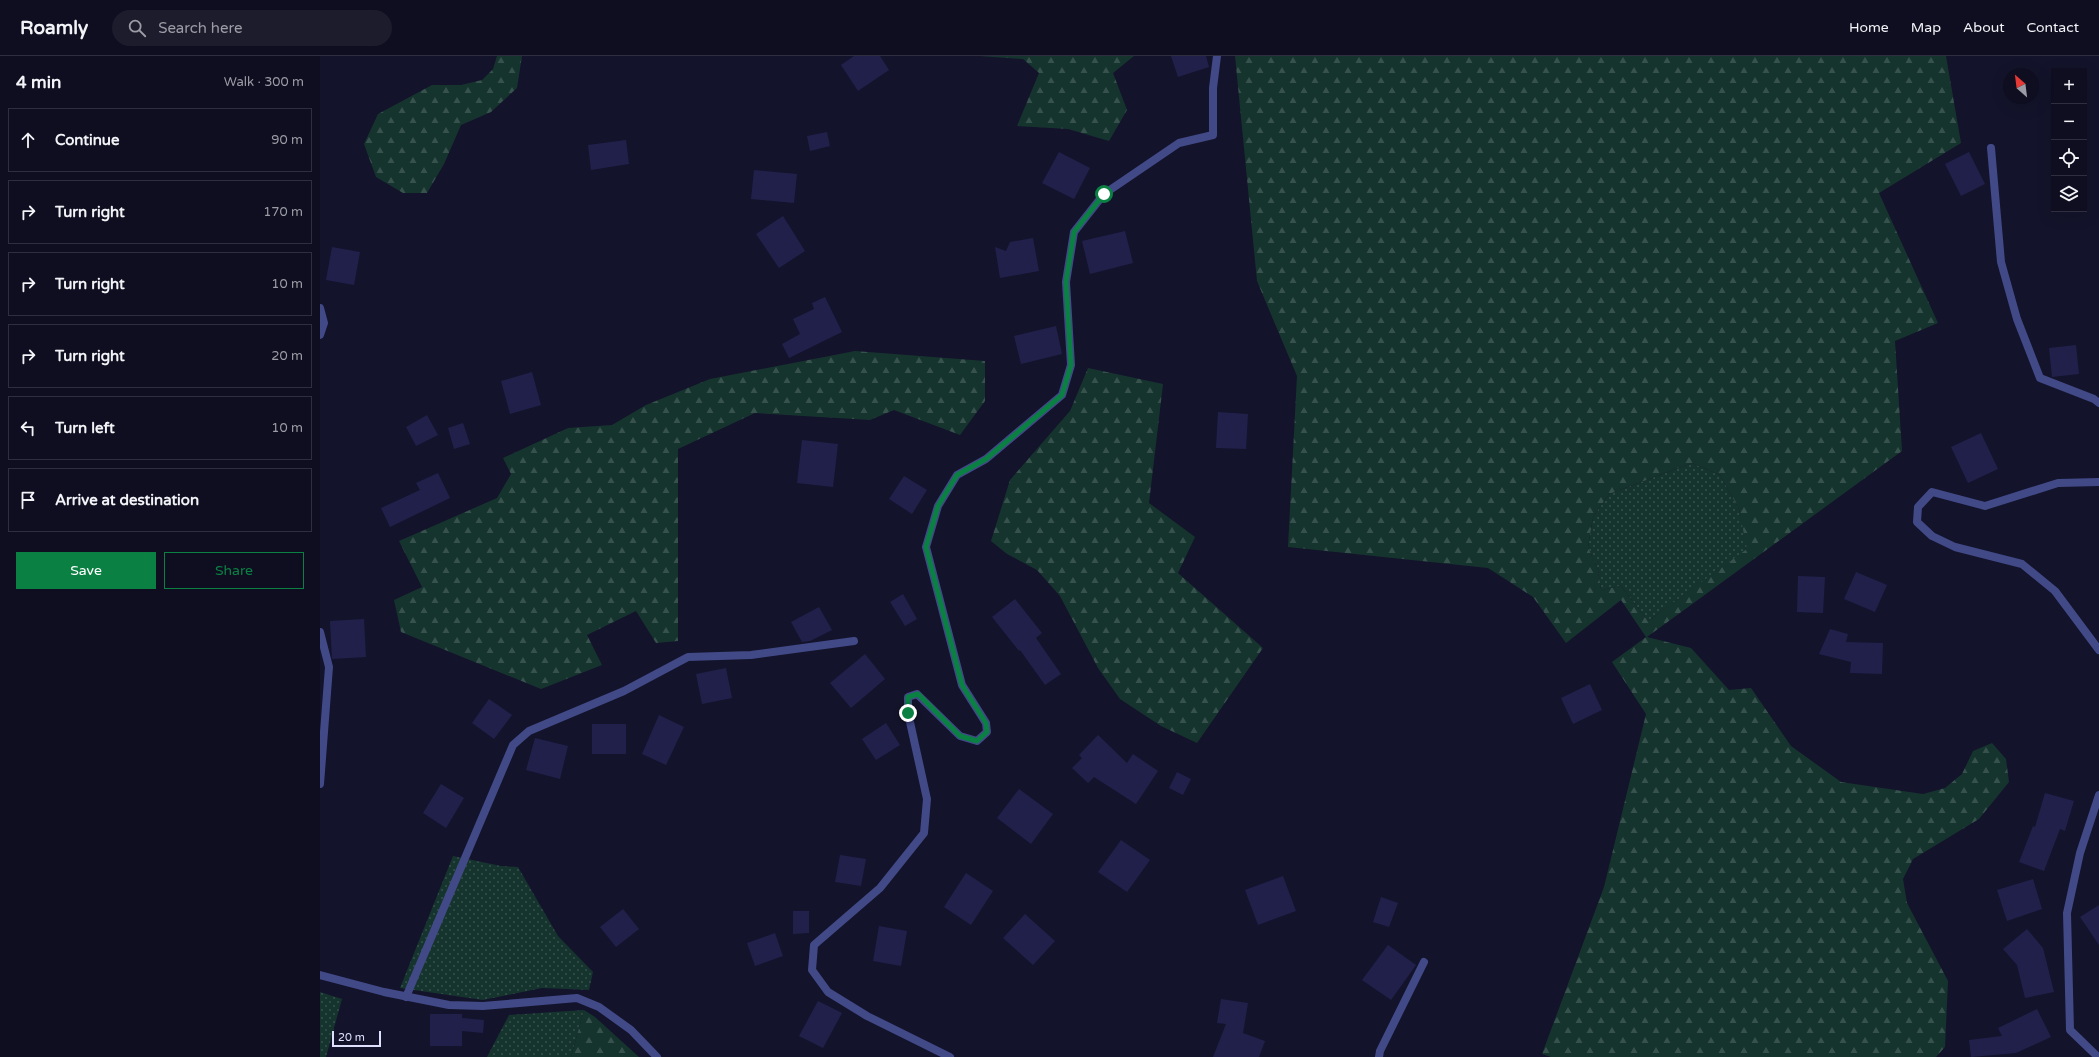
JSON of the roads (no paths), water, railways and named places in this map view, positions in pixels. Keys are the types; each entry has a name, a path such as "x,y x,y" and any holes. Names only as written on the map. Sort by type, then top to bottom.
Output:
{"street":[{"path":"950,1057 867,1016 828,992 812,970 814,945 880,888 924,833 927,799 908,713 908,697 918,694 960,736 977,741 987,732 986,723 962,685 926,547 938,506 957,475 986,459 1062,395 1071,365 1066,282 1074,232 1104,194 1179,143 1213,135 1213,88 1217,56"},
{"path":"1991,148 2001,262 2016,319 2040,378 2094,399 2099,403"},
{"path":"320,308 324,324 320,335"},
{"path":"2099,482 2058,483 1985,506 1932,492 1918,507 1917,522 1932,536 1955,547 2022,564 2055,591 2099,650"},
{"path":"320,632 329,667 320,784"},
{"path":"406,997 512,745 529,731 624,691 688,657 750,655 854,641"},
{"path":"2098,1057 2070,1030 2067,913 2080,853 2099,795"},
{"path":"1379,1057 1380,1051 1424,962"},
{"path":"320,975 406,997 449,1005 483,1006 577,998 599,1007 631,1030 657,1057"}]}
